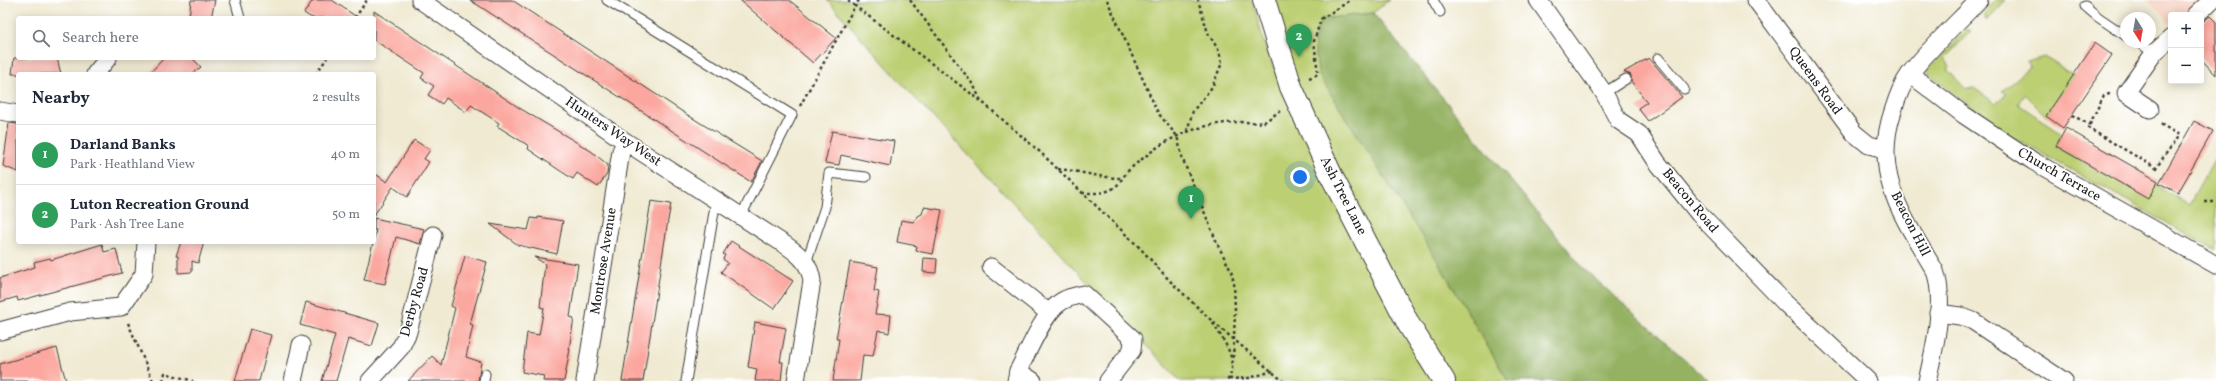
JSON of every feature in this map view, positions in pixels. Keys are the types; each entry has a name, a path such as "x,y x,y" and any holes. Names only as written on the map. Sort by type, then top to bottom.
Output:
{"street":[{"name":"Hunters Way West","path":"420,0 626,142 787,246 806,263"},
{"name":"Ash Tree Lane","path":"1264,0 1291,87 1332,177 1410,325 1444,381"},
{"name":"Beacon Road","path":"1538,0 1604,93 1618,120 1639,134 1677,188 1718,236 1785,303 1868,381"},
{"name":"Queens Road","path":"1756,0 1854,133 1869,145 1885,149"},
{"path":"2199,12 2212,0"},
{"name":"Beacon Hill","path":"1927,381 1938,313 1936,275 1898,204 1888,176 1885,149 1887,128 1896,100 1910,74 1974,2"},
{"path":"2150,109 2126,93 2154,53 2168,41"},
{"path":"97,72 106,60"},
{"name":"Church Terrace","path":"1910,74 1964,115 2033,161 2216,265"},
{"path":"0,111 16,114"},
{"name":"Montrose Avenue","path":"585,381 620,159 622,148 626,142"},
{"name":"Derby Road","path":"370,381 400,347 408,332 433,235"},
{"path":"0,331 70,312 121,307 144,274 146,244"},
{"path":"796,381 811,286 811,275 806,263"},
{"path":"991,267 1049,312"},
{"path":"1033,381 1017,376 1049,312 1058,304 1070,297 1084,294 1133,339 1132,350 1108,381"},
{"path":"1938,313 1960,316 1974,321 2064,381"},
{"path":"294,381 301,345"}],"lane":[{"path":"235,0 239,16"},
{"path":"607,0 792,115 741,216"},
{"path":"1433,0 1440,12"},
{"path":"2085,6 2120,32"},
{"path":"2147,48 2154,53"},
{"path":"1658,58 1684,89"},
{"path":"1604,93 1626,79"},
{"path":"806,263 825,207 829,173 866,177"},
{"path":"686,381 716,200"}],"path":[{"path":"356,16 367,0"},
{"path":"859,0 855,6 981,101 1058,169 1081,194 1140,248 1170,281 1212,321 1283,381"},
{"path":"910,0 974,86 981,101"},
{"path":"1107,0 1158,113 1177,136 1183,160 1233,278 1235,311 1233,372 1228,380"},
{"path":"1187,131 1193,112 1212,87 1222,64 1219,51 1208,33 1198,0"},
{"path":"1291,87 1318,74 1314,40 1321,19 1351,0"},
{"path":"317,72 326,60"},
{"path":"2126,93 2104,95 2088,128 2156,168 2179,135 2155,120 2150,109"},
{"path":"1081,194 1100,193 1113,189 1149,154 1187,131 1218,123 1242,121 1263,123 1283,108"},
{"path":"2072,115 2090,126"},
{"path":"1058,169 1072,170 1103,178 1123,178"},
{"path":"2204,202 2216,202"},
{"path":"121,307 153,381"},
{"path":"1212,321 1233,362"},
{"path":"1228,380 1249,378 1273,371"},
{"path":"163,381 165,374 192,381"}],"shaded area":[{"path":"2150,0 2206,0 2193,12 2168,12 2168,21"}],"green space":[{"path":"827,0 1252,0 1268,56 1436,381 1180,381 916,99"},
{"path":"1264,0 1389,0 1373,13 1321,19 1437,260 1508,381 1454,381 1332,177"},
{"path":"1996,0 2006,0 1986,21 1984,13"},
{"path":"1373,13 1583,268 1709,381 1508,381 1437,260 1318,74 1314,41 1321,19"},
{"path":"1967,29 1971,31 1944,59 1950,67 1948,70 1966,89 1974,88 1995,103 2007,94 2002,91 2030,67 2027,62 2044,57 2074,75 2046,116 2024,94 2018,104 2062,134 2056,146 2147,198 2155,185 2189,205 2216,156 2216,250 2003,132 1926,71"}],"building":[{"path":"191,0 215,0 211,16 189,16"},
{"path":"313,0 332,0 355,16 309,16 304,13"},
{"path":"470,0 512,0 686,114 762,161 751,182"},
{"path":"740,0 789,0 836,38 813,63"},
{"path":"374,11 521,109 591,151 608,165 607,174 598,187 577,173 573,179 559,170 528,149 529,146 497,126 499,123 471,105 466,112 446,98 442,104 428,95 434,86 421,78 424,73 376,41 376,16 374,16"},
{"path":"2210,16 2216,22 2216,75 2204,62 2204,21"},
{"path":"2095,43 2112,55 2063,128 2046,116"},
{"path":"14,58 16,58 16,60 58,60 60,72 16,72 16,74 12,74"},
{"path":"1649,58 1682,97 1648,121 1638,108 1647,102 1631,81 1631,75 1624,72"},
{"path":"162,60 194,60 201,67 195,72 151,72"},
{"path":"2194,121 2213,131 2178,193 2159,183"},
{"path":"9,123 16,124 16,171 3,166"},
{"path":"2066,128 2158,181 2148,199 2056,146"},
{"path":"832,131 894,141 890,166 841,155 839,165 825,163"},
{"path":"414,140 430,150 424,159 429,162 407,197 393,187 376,212 376,174 387,182"},
{"path":"651,201 671,204 643,381 622,381"},
{"path":"924,207 942,210 933,254 916,251 917,246 897,242 901,220 913,222 922,214"},
{"path":"538,217 563,221 557,254 518,245 490,224 528,230 531,218 538,219"},
{"path":"376,218 424,229 420,244 396,237 385,284 364,280 373,244 376,244"},
{"path":"731,241 793,281 774,309 721,272 728,263 723,259 725,255 723,254"},
{"path":"102,244 104,252 116,249 122,273 18,301 17,297 0,302 0,278 35,267 34,262 50,258 51,260"},
{"path":"180,244 203,244 198,263 192,261 192,272 178,273 178,256 176,256"},
{"path":"465,256 487,262 470,324 473,325 466,357 481,362 478,381 408,381 432,356 441,365 455,308 451,306"},
{"path":"534,257 578,264 570,317 574,318 564,381 543,381 544,376 522,372 527,333 539,335 544,308 540,307 545,264"},
{"path":"924,258 937,259 936,273 923,272"},
{"path":"850,262 878,267 874,291 879,292 875,314 891,315 889,333 878,330 873,356 863,355 860,381 833,381 839,339 836,339"},
{"path":"306,302 379,323 372,346 348,339 336,381 322,381 335,335 300,325"},
{"path":"755,322 786,328 780,362 783,362 781,381 755,381 757,369 748,367"},
{"path":"250,329 271,335 259,381 235,381"},
{"path":"57,348 66,381 0,381 0,364"}],"place":[{"name":"Luton Recreation Ground","path":"1299,57"},
{"name":"Darland Banks","path":"1191,219"}]}
